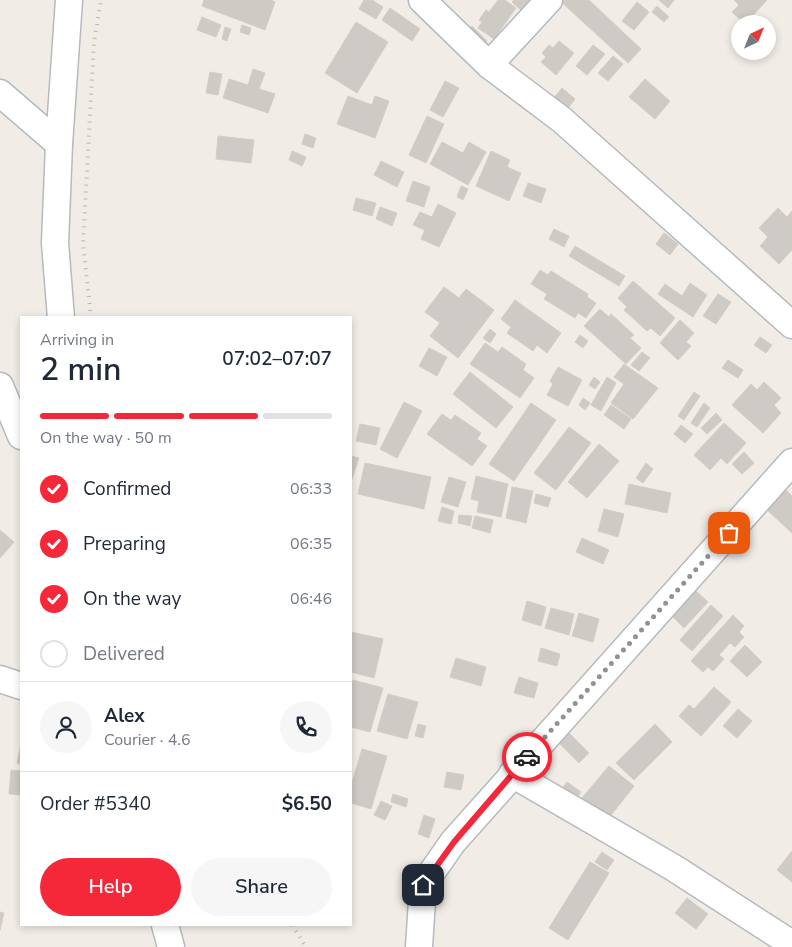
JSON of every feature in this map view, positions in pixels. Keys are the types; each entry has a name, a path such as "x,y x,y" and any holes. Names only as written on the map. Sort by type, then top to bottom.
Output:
{"street":[{"path":"61,316 55,243 58,144 68,0"},
{"path":"422,0 489,65 562,120 792,325"},
{"path":"489,65 549,0"},
{"path":"0,93 58,144"},
{"path":"0,386 20,434"},
{"path":"419,947 423,885 454,842 512,774 792,462"},
{"path":"0,679 20,686"},
{"path":"512,774 674,868 792,944"},
{"path":"165,926 171,947"}],"building":[{"path":"204,0 271,0 275,2 265,30 202,6"},
{"path":"364,0 372,0 383,7 376,19 359,9"},
{"path":"498,0 505,0 516,8 494,39 478,28 482,22 479,20 486,10 489,12"},
{"path":"514,0 532,0 522,11 512,2"},
{"path":"559,0 589,0 641,49 628,63"},
{"path":"659,0 674,0 668,8"},
{"path":"734,0 767,0 753,15 735,15 732,12 739,5"},
{"path":"637,2 649,12 634,30 622,21"},
{"path":"657,6 669,17 664,22 652,12"},
{"path":"390,8 420,29 412,41 382,20"},
{"path":"202,17 221,25 216,37 197,30"},
{"path":"356,22 388,42 357,93 325,73"},
{"path":"242,25 251,28 249,35 240,32"},
{"path":"472,26 487,41 481,48 465,33"},
{"path":"225,27 231,29 227,41 222,39"},
{"path":"559,41 574,53 556,75 541,62 546,57 542,53 549,45 553,48"},
{"path":"593,45 605,54 587,75 576,66"},
{"path":"613,56 623,64 608,81 598,73"},
{"path":"253,69 265,73 259,89 275,94 268,113 223,98 229,79 248,85"},
{"path":"210,72 222,74 218,95 206,93"},
{"path":"645,79 670,101 655,119 629,97"},
{"path":"445,81 459,88 443,117 430,110"},
{"path":"562,88 575,99 566,111 553,99"},
{"path":"348,96 372,105 375,96 389,101 375,138 337,124"},
{"path":"427,116 444,124 426,163 409,155"},
{"path":"305,134 316,138 313,148 302,144"},
{"path":"218,136 254,140 251,163 216,159"},
{"path":"442,142 463,153 469,142 486,152 468,185 430,164"},
{"path":"292,151 306,157 302,166 289,160"},
{"path":"491,151 510,160 507,167 521,173 509,201 476,186"},
{"path":"381,161 404,172 397,187 374,175"},
{"path":"413,181 430,187 424,207 406,201"},
{"path":"528,183 546,189 541,203 523,196"},
{"path":"461,186 468,189 463,200 457,197"},
{"path":"356,198 376,203 372,216 353,210"},
{"path":"438,204 456,213 439,247 421,239 425,230 413,225 420,212 432,217"},
{"path":"380,207 397,213 392,226 376,219"},
{"path":"778,208 787,217 792,211 792,250 779,264 760,246 768,237 759,228"},
{"path":"554,229 569,236 564,247 549,239"},
{"path":"664,233 678,244 670,255 656,244"},
{"path":"575,246 625,276 619,286 569,256"},
{"path":"540,270 548,275 551,271 588,294 587,297 596,303 586,318 578,313 575,318 544,299 547,294 531,284"},
{"path":"633,281 675,318 660,336 651,328 647,331 624,310 627,307 618,298"},
{"path":"690,283 707,295 693,317 658,294 665,284 682,296"},
{"path":"444,287 459,298 466,289 494,310 458,358 430,336 440,323 425,312"},
{"path":"718,294 731,302 716,324 703,316"},
{"path":"515,300 561,333 547,353 537,345 533,351 507,333 511,327 501,319"},
{"path":"600,309 609,317 611,314 634,335 630,338 641,348 626,364 584,326"},
{"path":"680,320 694,333 686,342 691,346 678,360 660,343"},
{"path":"490,329 496,334 490,343 483,338"},
{"path":"580,335 588,341 583,348 575,342"},
{"path":"760,337 772,345 766,353 754,345"},
{"path":"485,343 498,352 502,347 526,364 523,370 534,378 520,398 470,364"},
{"path":"429,348 447,357 437,376 419,366"},
{"path":"642,352 650,358 639,371 631,365"},
{"path":"728,360 743,370 738,378 722,368"},
{"path":"624,364 658,388 633,419 611,403 624,384 614,377"},
{"path":"558,367 582,380 568,406 547,395 553,384 550,381"},
{"path":"470,372 513,407 496,428 453,394"},
{"path":"594,377 600,382 595,389 589,385"},
{"path":"607,377 616,383 601,411 591,405"},
{"path":"764,382 781,398 774,405 781,413 763,433 732,405 751,384 757,390"},
{"path":"694,392 700,396 684,420 678,416"},
{"path":"583,398 590,403 585,410 579,405"},
{"path":"404,402 422,411 397,458 380,449"},
{"path":"531,403 556,420 514,481 489,464"},
{"path":"704,403 710,408 697,427 691,423"},
{"path":"611,405 631,419 624,429 604,415"},
{"path":"716,413 722,420 707,434 701,428"},
{"path":"442,414 451,420 455,415 481,433 477,439 487,446 472,466 427,434"},
{"path":"724,423 746,443 727,464 721,458 710,470 694,455"},
{"path":"360,424 380,428 376,445 356,441"},
{"path":"681,425 693,434 685,443 674,434"},
{"path":"569,427 591,443 556,490 534,473"},
{"path":"599,444 619,461 587,498 568,482"},
{"path":"744,452 754,463 742,474 732,464"},
{"path":"352,456 359,458 352,479"},
{"path":"365,463 431,477 424,509 358,494"},
{"path":"646,463 653,469 643,483 636,478"},
{"path":"476,476 508,484 501,517 477,512 479,501 471,499"},
{"path":"449,477 466,482 458,507 441,502"},
{"path":"629,484 671,493 667,513 625,504"},
{"path":"512,487 533,491 526,523 506,518"},
{"path":"786,490 792,496 792,533 767,510"},
{"path":"536,494 551,498 548,507 534,503"},
{"path":"442,507 454,511 451,524 438,521"},
{"path":"604,509 624,514 618,537 598,531"},
{"path":"459,515 472,516 470,526 458,523"},
{"path":"475,516 493,520 490,533 472,528"},
{"path":"0,530 14,542 0,558"},
{"path":"582,538 609,550 603,564 576,552"},
{"path":"695,590 708,602 684,628 671,615"},
{"path":"527,601 546,607 541,626 522,620"},
{"path":"711,605 723,616 692,651 680,640"},
{"path":"551,608 574,614 569,635 545,628"},
{"path":"579,613 599,619 593,642 572,636"},
{"path":"733,615 744,626 739,632 744,637 735,647 730,643 719,655 724,659 713,671 708,667 703,672 691,661"},
{"path":"352,632 383,639 374,678 352,672"},
{"path":"745,645 762,662 747,677 730,661"},
{"path":"541,648 560,654 557,666 538,661"},
{"path":"456,658 486,667 481,686 450,677"},
{"path":"519,677 538,683 534,698 514,693"},
{"path":"353,680 383,688 370,732 352,727"},
{"path":"714,687 731,702 701,736 679,716 689,705 694,709"},
{"path":"388,694 418,702 407,739 377,731"},
{"path":"738,709 752,721 737,738 723,726"},
{"path":"418,724 426,726 423,738 415,736"},
{"path":"655,724 672,742 634,780 616,763"},
{"path":"569,733 589,753 579,763 559,743"},
{"path":"20,749 20,764 17,763"},
{"path":"362,749 387,756 371,809 352,803 352,783"},
{"path":"609,766 634,786 608,819 582,798"},
{"path":"11,770 20,771 20,795 9,794"},
{"path":"447,772 464,775 461,790 444,787"},
{"path":"567,782 581,792 573,803 559,793"},
{"path":"393,794 408,799 406,807 391,802"},
{"path":"381,801 392,806 385,820 374,815"},
{"path":"424,815 435,819 429,838 418,834"},
{"path":"792,851 792,882 777,870"},
{"path":"602,852 614,860 607,870 595,862"},
{"path":"590,862 609,873 568,940 549,928"},
{"path":"687,898 708,914 696,929 675,913"},
{"path":"0,912 4,913 0,930"}],"railway":[{"path":"91,316 83,244 94,42 101,0"},
{"path":"293,926 306,947"}],"way so far":[{"path":"527,757 729,533"}],"route":[{"path":"423,885 454,842 527,757"}]}
